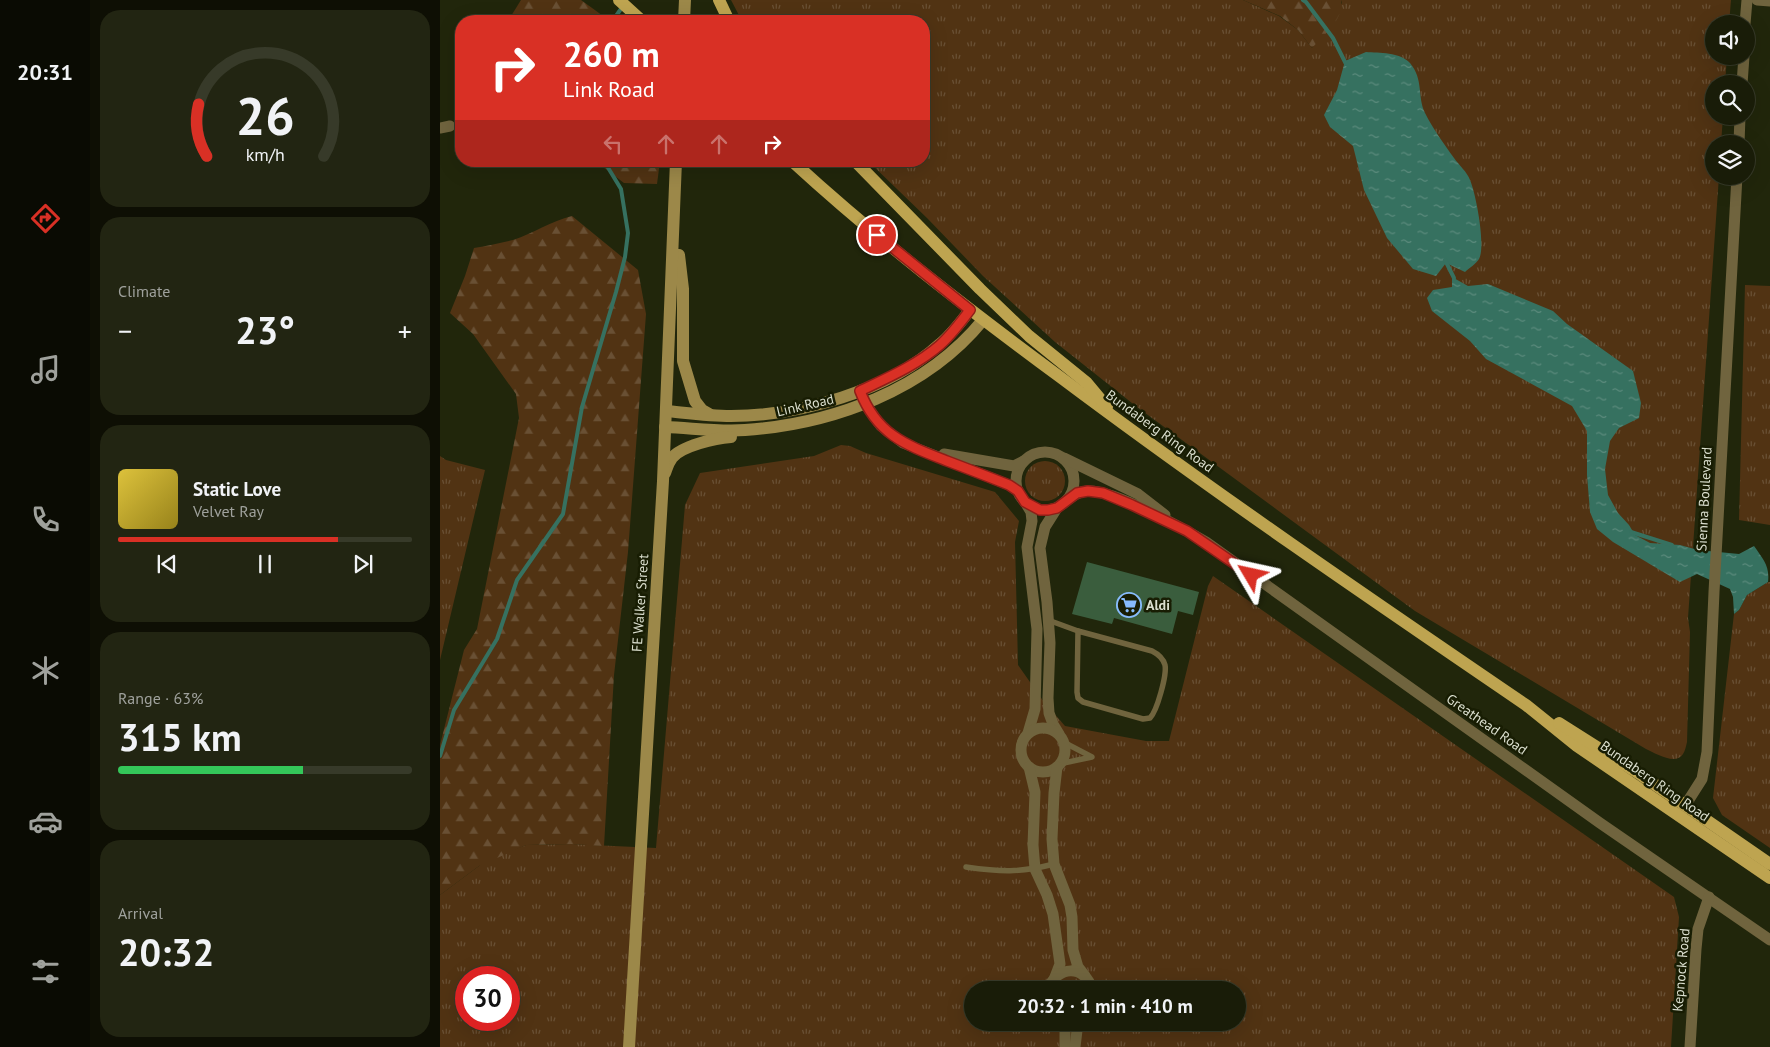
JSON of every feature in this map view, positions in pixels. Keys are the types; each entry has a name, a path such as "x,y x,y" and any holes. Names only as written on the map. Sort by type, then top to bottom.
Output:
{"main road":[{"path":"619,0 635,15"},
{"path":"684,15 685,0"},
{"path":"719,0 726,15"},
{"name":"FE Walker Street","path":"629,1047 663,481 676,167"},
{"name":"Bundaberg Ring Road","path":"799,167 894,250 983,320 1121,423 1526,705 1575,732 1770,878"},
{"path":"861,167 980,290 1029,336 1087,383 1121,423"},
{"path":"674,213 683,289 683,361 695,401 702,410 712,415"},
{"name":"Link Road","path":"666,411 712,415 754,415 816,406 860,391 902,370 940,345 970,310"},
{"name":"Link Road","path":"665,427 743,430 789,426 865,404 936,366 967,339 983,320"},
{"path":"860,391 865,404"},
{"path":"663,481 668,464 676,454 716,438 761,436 789,426"},
{"name":"Bundaberg Ring Road","path":"1682,811 1770,864"}],"street":[{"path":"1746,15 1747,0"},
{"path":"1757,0 1770,1"},
{"name":"Sienna Boulevard","path":"1682,811 1702,779 1707,752 1737,185"},
{"path":"865,404 893,437 903,443 1009,485 1018,491 1031,512 1032,521 1027,547 1036,616 1035,709 1028,733 1022,742 1021,753 1029,767 1041,772 1047,772 1058,766"},
{"path":"920,450 1014,466 1038,453 1053,453 1069,465 1073,474 1074,484 1071,494 1045,527 1040,548 1049,621 1048,713 1061,737 1065,754 1058,766 1054,793 1054,864 1070,905 1073,950 1078,966 1088,981"},
{"name":"Greathead Road","path":"1053,453 1138,494 1187,531"},
{"path":"1018,491 1017,475 1024,461"},
{"name":"Greathead Road","path":"1061,505 1077,493 1088,491 1103,493 1187,531 1206,542 1600,823 1770,940"},
{"path":"1025,502 1040,510 1048,510 1061,505"},
{"path":"1028,733 1040,727 1054,730 1061,737"},
{"path":"1029,767 1034,792 1035,868 1053,914 1060,964 1052,981"},
{"name":"Kepnock Road","path":"1690,1047 1698,929 1709,897"},
{"path":"1054,981 1066,971 1079,973 1088,981"},
{"path":"1065,1031 1065,1047"},
{"path":"1076,1047 1077,1031"}],"lane":[{"path":"1036,616 1152,651 1159,656 1164,665 1165,675 1155,713 1150,718 1144,719 1083,702 1078,698 1078,630"},
{"path":"1058,766 1094,757 1069,745 1061,737"},
{"path":"966,867 1020,871 1054,864"}],"green space":[{"path":"521,0 581,0 602,15 512,15"},
{"path":"731,0 1243,0 1279,16 1298,30 1312,48 1342,3 1341,0 1731,0 1730,15 1705,15 1705,65 1726,65 1726,75 1705,75 1705,125 1722,125 1722,135 1705,135 1705,185 1718,185 1688,618 1690,632 1687,742 1683,754 1676,759 1671,759 1646,749 1415,611 1137,407 1055,342 983,276 874,167 930,167 930,15 739,15"},
{"path":"1243,0 1341,0 1341,7 1340,13 1332,26 1312,48 1298,30 1280,16"},
{"path":"603,167 659,167 657,184 624,183"},
{"path":"572,216 638,270 646,314 628,552 614,675 604,846 571,844 526,845 479,866 440,895 440,745 464,650 477,629 519,418 516,394 473,334 450,313 474,248 513,240"},
{"path":"1745,285 1770,286 1770,525 1739,520"},
{"path":"841,445 850,446 866,453 995,492 1019,521 1015,542 1018,665 1044,702 1065,726 1146,741 1169,741 1208,586 1213,576 1674,897 1679,917 1671,1047 440,1047 440,895 487,860 526,845 571,844 656,848 685,505 700,473 814,456"},
{"path":"440,456 446,460 485,470 440,660"},
{"path":"1041,461 1049,461 1056,464 1062,470 1065,481 1062,492 1056,498 1049,501 1041,501 1034,498 1028,492 1025,485 1025,477 1028,470 1034,464"},
{"path":"1770,582 1770,848 1722,815 1713,798 1734,614 1739,610 1747,595"}],"water":[{"path":"1366,52 1395,55 1406,59 1410,63 1419,82 1425,113 1470,180 1475,196 1481,232 1481,252 1479,259 1465,272 1446,263 1436,276 1413,269 1387,238 1364,190 1353,146 1330,127 1324,115 1337,90 1345,61"},
{"path":"1452,277 1468,286 1488,284 1553,311 1567,324 1633,371 1641,403 1639,418 1619,428 1610,441 1605,469 1608,495 1618,513 1635,535 1650,543 1680,545 1698,550 1739,554 1754,546 1767,567 1768,582 1747,595 1739,610 1734,614 1733,597 1730,589 1697,574 1680,582 1613,542 1597,529 1590,512 1587,475 1587,431 1572,406 1486,359 1470,341 1432,311 1427,298 1433,290 1452,287"}],"building":[{"path":"1087,562 1199,592 1193,615 1178,611 1172,634 1114,618 1112,624 1072,614"}],"waterway":[{"path":"1303,0 1333,38 1346,64"},
{"path":"617,15 623,6"},
{"path":"440,756 454,710 497,639 517,580 563,514 582,407 625,257 628,233 621,189 608,167"},
{"path":"1445,260 1454,278"},
{"path":"1631,532 1672,545"}],"place":[{"name":"Aldi","path":"1129,605"}],"route":[{"path":"877,235 970,310 940,345 902,370 860,391 865,404 893,437 912,448 1009,485 1018,491 1025,502 1040,510 1057,508 1077,493 1088,491 1103,493 1187,531 1206,542 1251,575"}]}
